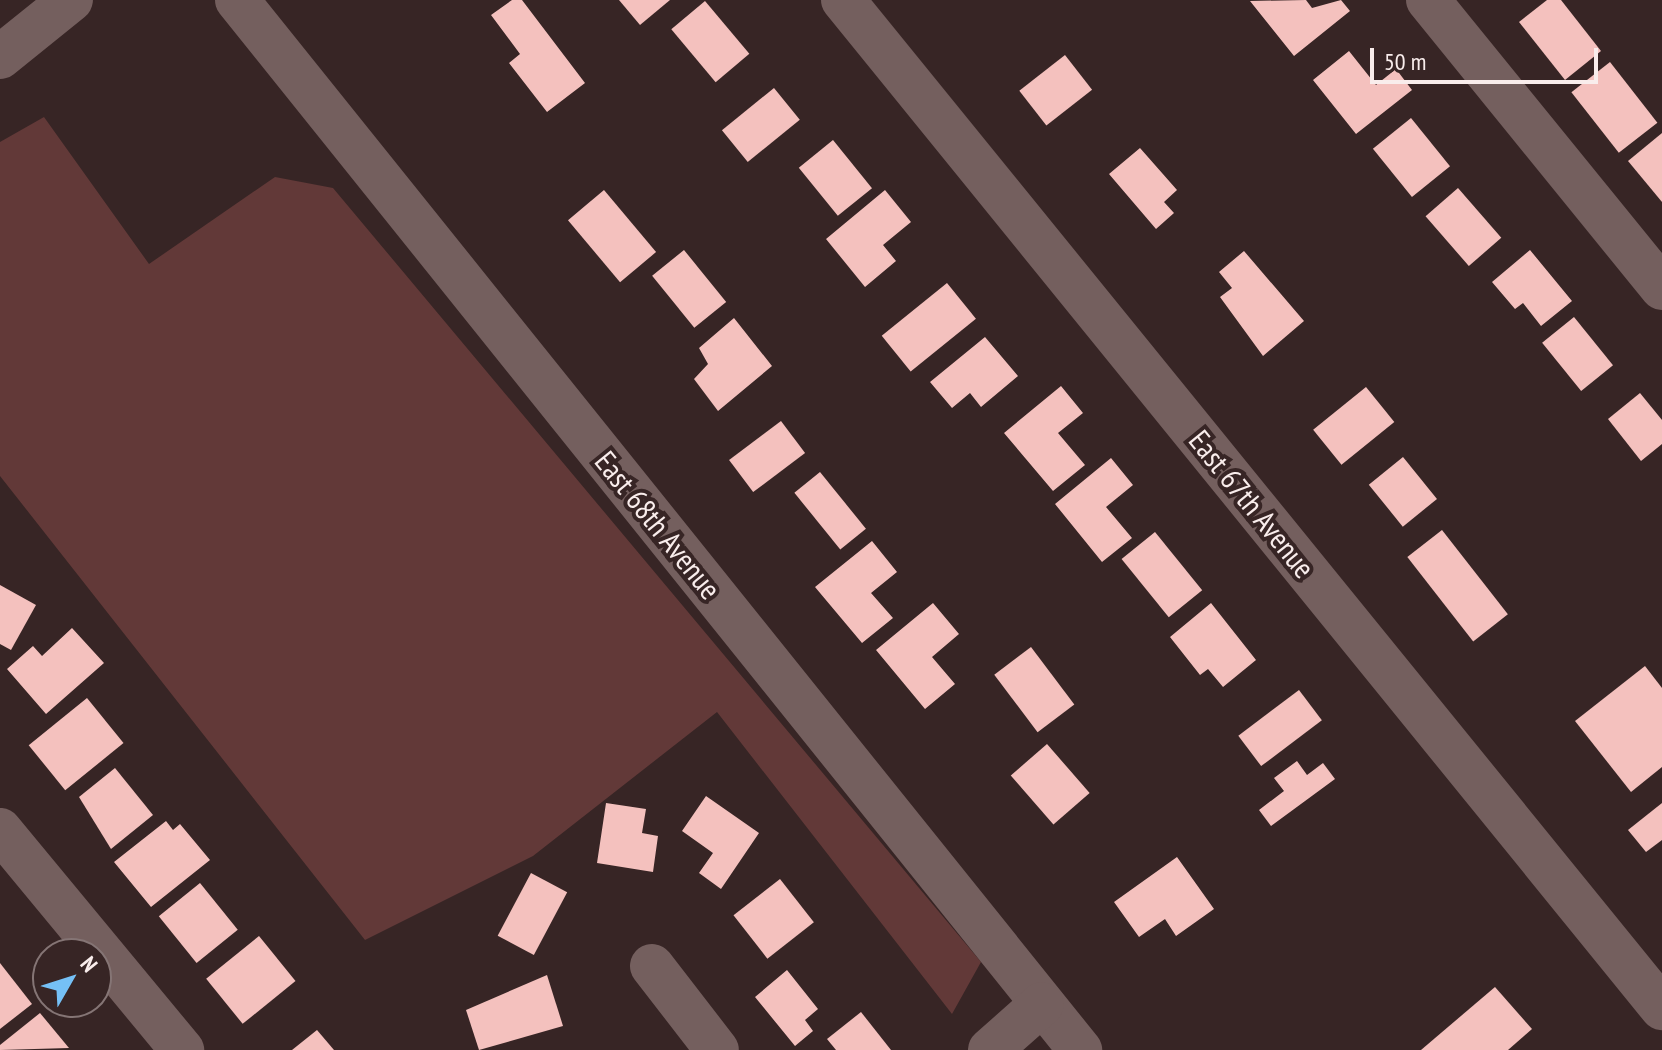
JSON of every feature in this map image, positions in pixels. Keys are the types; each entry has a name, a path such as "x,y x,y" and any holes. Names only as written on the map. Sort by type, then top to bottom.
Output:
{"street":[{"path":"0,57 71,0"},
{"name":"East 68th Avenue","path":"237,0 1080,1050"},
{"name":"East 67th Avenue","path":"843,0 1662,1008"},
{"path":"1428,0 1662,288"},
{"path":"0,830 182,1050"},
{"path":"652,966 717,1050"},
{"path":"990,1050 1042,1004"}],"shaded area":[{"path":"44,117 149,264 275,177 333,188 981,962 952,1014 717,712 533,856 365,940 0,476 0,142"}],"building":[{"path":"512,0 522,0 585,83 547,112 509,63 520,54 491,15"},
{"path":"619,0 670,0 640,25"},
{"path":"1306,0 1312,8 1341,0 1350,11 1294,56 1250,1"},
{"path":"1547,0 1561,0 1601,51 1565,80 1519,22"},
{"path":"705,1 749,54 716,82 671,29"},
{"path":"1349,51 1376,85 1396,69 1412,90 1356,134 1313,80"},
{"path":"1065,55 1092,90 1046,125 1019,91"},
{"path":"1610,62 1657,123 1619,153 1571,92"},
{"path":"774,88 800,120 748,162 722,130"},
{"path":"1411,118 1450,166 1412,197 1373,149"},
{"path":"1662,133 1662,202 1628,161"},
{"path":"833,140 872,188 838,216 799,168"},
{"path":"1140,148 1177,190 1164,202 1174,213 1156,229 1109,174"},
{"path":"1458,188 1501,238 1469,266 1426,216"},
{"path":"604,190 656,252 620,282 568,220"},
{"path":"885,190 911,222 883,245 896,261 865,287 826,239"},
{"path":"684,250 726,302 694,328 652,276"},
{"path":"1530,250 1572,301 1541,326 1523,303 1515,309 1492,282"},
{"path":"1244,251 1304,321 1263,356 1220,297 1232,288 1219,272"},
{"path":"947,283 976,319 911,372 882,336"},
{"path":"1574,317 1613,365 1581,391 1542,343"},
{"path":"734,318 772,366 718,411 694,379 708,364 699,348"},
{"path":"985,337 1018,376 981,407 970,393 952,408 930,382"},
{"path":"1061,386 1083,413 1058,433 1085,465 1053,491 1004,433"},
{"path":"1366,387 1394,422 1341,465 1313,430"},
{"path":"1640,393 1662,420 1662,444 1641,461 1608,419"},
{"path":"781,421 805,453 753,492 729,460"},
{"path":"1403,457 1437,499 1403,527 1369,485"},
{"path":"1111,458 1133,485 1106,507 1132,538 1102,562 1055,504"},
{"path":"820,472 866,529 840,549 794,493"},
{"path":"1442,530 1508,614 1473,641 1407,557"},
{"path":"1155,532 1202,590 1169,617 1122,559"},
{"path":"872,541 897,572 871,593 893,618 862,643 815,587"},
{"path":"0,585 36,605 11,650 0,644"},
{"path":"933,603 959,634 932,657 955,684 925,709 876,650"},
{"path":"1211,603 1256,660 1223,687 1208,669 1200,675 1170,637"},
{"path":"72,628 104,663 46,714 7,669 33,646 42,656"},
{"path":"1031,647 1074,705 1038,732 994,675"},
{"path":"1645,666 1662,688 1662,767 1631,792 1575,721"},
{"path":"1299,690 1322,720 1261,766 1238,736"},
{"path":"87,698 124,743 65,790 29,745"},
{"path":"1047,744 1090,793 1053,825 1011,775"},
{"path":"1297,761 1307,775 1323,763 1335,779 1271,826 1259,810 1284,791 1274,778"},
{"path":"115,768 153,815 111,849 79,797"},
{"path":"706,796 759,833 721,889 699,873 713,853 682,831"},
{"path":"606,803 646,809 642,833 658,836 653,872 597,863"},
{"path":"1662,803 1662,840 1646,852 1628,830"},
{"path":"166,821 173,830 180,824 210,860 151,907 114,862"},
{"path":"1177,857 1214,909 1176,936 1165,919 1139,937 1114,902"},
{"path":"531,873 567,892 534,955 498,936"},
{"path":"780,879 814,922 767,959 734,915"},
{"path":"200,883 238,930 197,963 159,916"},
{"path":"259,936 296,981 243,1024 206,979"},
{"path":"0,963 32,1004 0,1029"},
{"path":"787,970 818,1009 805,1020 813,1031 795,1046 755,997"},
{"path":"547,975 563,1026 479,1050 466,1010"},
{"path":"1495,987 1532,1029 1508,1050 1421,1050"},
{"path":"861,1012 891,1050 836,1050 827,1039"},
{"path":"34,1018 44,1018 69,1048 0,1050 0,1045"},
{"path":"317,1030 334,1050 292,1050"}]}
